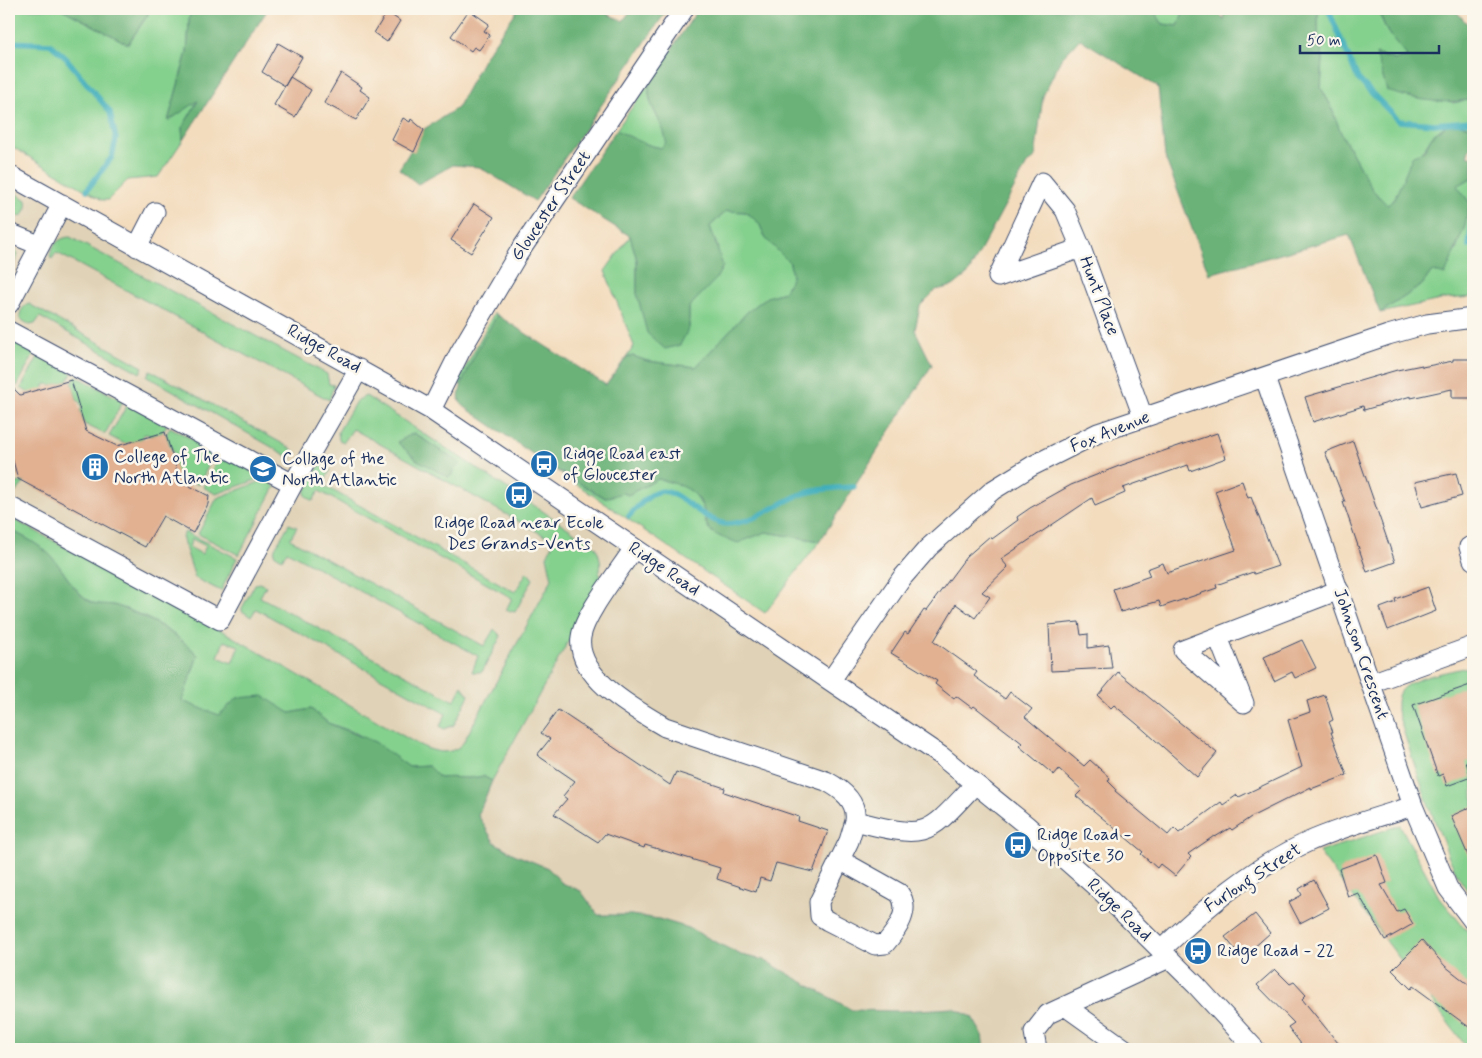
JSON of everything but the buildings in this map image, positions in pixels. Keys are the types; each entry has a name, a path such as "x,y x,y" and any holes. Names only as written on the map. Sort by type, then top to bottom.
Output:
{"street":[{"name":"Gloucester Street","path":"430,410 460,352 518,254 684,9"},
{"name":"Ridge Road","path":"9,175 359,368 430,410 941,756 1102,892 1165,954 1255,1049"},
{"name":"Hunt Place","path":"1081,248 998,277 1042,182 1065,210 1081,248 1102,299 1143,417"},
{"path":"9,304 62,204"},
{"path":"137,247 155,212"},
{"path":"9,233 39,245"},
{"name":"Fox Avenue","path":"831,680 909,570 928,548 993,490 1032,466 1098,433 1143,417 1388,335 1427,324 1473,318"},
{"path":"9,331 292,484"},
{"path":"9,506 220,620 292,484 359,368"},
{"name":"Johnson Crescent","path":"1264,378 1372,683 1413,806 1448,888 1473,921"},
{"path":"1473,551 1469,547 1473,560"},
{"path":"634,548 586,621 581,635 580,647 585,663 595,677 616,694 665,727 826,780 839,788 849,798 856,812 855,821 840,860 819,902 820,916 875,945 885,944 906,910 905,901 899,893 840,860"},
{"path":"1218,637 1338,590"},
{"path":"1372,683 1473,646"},
{"path":"855,821 899,832 920,832 941,821 975,784"},
{"name":"Furlong Street","path":"1037,1049 1034,1032 1037,1025 1048,1014 1165,954 1198,914 1278,858 1308,842 1413,806"},
{"path":"1065,1006 1125,1049"}],"shaded area":[{"path":"9,175 388,385 1026,825 1255,1049 984,1049 982,1034 901,1011 852,1010 764,960 741,955 689,928 659,919 631,915 598,915 581,891 562,883 548,868 514,854 494,842 478,815 492,781 290,713 33,541 9,529"}],"green space":[{"path":"9,9 62,9 128,44 148,15 149,9 190,9 187,52 168,121 199,99 182,128 183,140 158,177 128,180 108,200 102,200 9,145"},
{"path":"62,9 149,9 148,14 128,44"},
{"path":"190,9 268,9 183,140 182,128 198,101 168,121 187,52"},
{"path":"518,9 603,9 605,13 623,21 632,9 668,9 535,201 479,167 453,165 418,184 399,169 424,129 457,108 485,56"},
{"path":"698,9 1152,9 1163,24 1178,26 1183,13 1182,9 1217,9 1224,21 1225,9 1318,9 1318,36 1323,59 1321,88 1330,104 1341,133 1372,189 1387,205 1394,200 1413,155 1424,151 1432,136 1451,121 1473,128 1473,142 1467,155 1473,157 1473,177 1457,186 1470,203 1465,226 1445,275 1432,271 1422,285 1380,313 1349,235 1209,274 1165,157 1158,87 1080,39 1061,59 1043,96 1035,158 1027,164 968,274 953,286 936,290 920,306 915,330 932,365 820,541 766,532 738,543 710,530 701,503 686,488 658,479 628,495 623,493 605,498 550,466 468,409 460,402 459,395 467,372 497,315 606,385 626,358 633,356 647,361 696,367 746,313 767,297 784,292 792,277 790,263 766,239 759,223 746,212 727,211 710,226 723,266 716,279 689,307 689,328 680,345 665,349 647,333 637,294 637,260 630,236 569,198 616,130 655,147 661,148 666,142 650,98 650,82"},
{"path":"1152,9 1182,9 1183,12 1178,26 1163,24"},
{"path":"1318,9 1380,9 1379,14 1388,33 1409,57 1395,60 1377,55 1453,103 1473,99 1473,128 1451,121 1432,136 1394,200 1387,206 1372,189 1341,133 1330,104 1321,88 1323,59 1318,36"},
{"path":"1380,9 1454,9 1473,30 1473,99 1451,102 1430,101 1387,91 1376,54 1395,60 1408,57 1388,33 1379,13"},
{"path":"650,82 650,98 667,142 661,148 637,142 616,130"},
{"path":"1473,177 1473,297 1445,299 1380,313 1422,285 1432,271 1456,251 1470,203 1457,186"},
{"path":"9,188 26,200 27,208 23,215 9,217"},
{"path":"727,211 746,212 759,223 766,239 790,263 792,277 784,292 767,297 746,313 696,367 647,361 633,356 626,358 634,346 605,271 630,236 637,260 637,294 689,328 689,307 701,293 718,248 710,226"},
{"path":"66,237 70,237 327,374 329,384 334,385 329,400 61,255 56,253 52,259 50,258 56,243"},
{"path":"9,245 14,248 18,255 9,273"},
{"path":"29,304 143,367 140,373 40,317 35,324 30,325 20,319 22,310"},
{"path":"494,313 497,315 461,385 457,383"},
{"path":"9,339 35,352 17,386 9,381"},
{"path":"39,355 72,373 68,381 52,386 44,385 44,389 29,393 21,388"},
{"path":"150,370 292,449 294,453 291,458 147,376"},
{"path":"76,376 123,401 105,434 84,424 80,410 82,408 77,400 72,384"},
{"path":"366,396 510,490 507,495 520,504 523,498 596,547 600,564 599,574 602,578 573,625 570,638 492,781 483,776 440,778 428,766 409,767 356,733 328,723 311,709 290,713 278,707 237,698 219,716 182,701 198,655 171,632 139,614 117,606 91,602 79,592 46,552 9,529 9,517 226,633 418,744 431,750 451,751 463,743 552,579 547,556 554,541 353,429 344,442 339,440 338,432 356,401","holes":["414,433 460,464 452,470","224,641 239,646 232,663 218,657"]},
{"path":"128,404 167,425 162,433 150,436 147,434 143,435 142,439 125,444 109,436"},
{"path":"170,427 215,452 199,485 177,474 173,459 175,457 166,435"},
{"path":"414,433 461,464 453,470 452,475 448,477 417,460 397,442"},
{"path":"9,454 11,455 17,475 13,477 13,480 17,483 25,482 16,492 9,489"},
{"path":"220,454 261,476 259,479 216,494 203,487"},
{"path":"323,465 330,470 323,485 515,592 527,572 533,579 515,612 506,610 512,598 319,491 313,501 306,496 305,492 319,466"},
{"path":"550,466 605,498 658,479 683,485 695,494 704,510 705,522 713,533 750,537 766,532 820,541 765,613"},
{"path":"267,479 275,487 239,555 198,534 217,498"},
{"path":"289,524 297,527 290,539 484,646 494,629 501,636 482,672 472,672 478,656 287,551 282,559 274,554 275,548"},
{"path":"9,529 31,541 51,556 79,592 91,602 117,606 150,620 171,632 198,655 182,701 219,715 237,698 263,696 290,713 311,709 328,723 375,742 409,767 428,766 440,778 483,776 492,781 478,815 494,842 514,854 548,868 562,883 581,891 598,915 631,915 659,919 689,928 741,955 764,960 852,1010 901,1011 953,1008 972,1017 982,1034 984,1049 9,1049"},
{"path":"185,532 237,558 221,591 195,578 182,537","holes":["192,539 206,546 202,554 189,547"]},
{"path":"259,583 266,586 260,597 454,701 462,686 469,695 454,725 444,729 440,726 446,714 256,609 251,617 242,611 255,584"},
{"path":"1472,666 1473,897 1457,875 1447,851 1428,803 1397,711 1399,693 1409,684 1426,677"},
{"path":"1400,825 1439,897 1473,938 1473,1049 1468,1049 1319,852"}],"waterway":[{"path":"1328,9 1358,79 1399,121 1434,124 1473,121"},
{"path":"9,42 50,44 66,58 110,112 116,139 112,157 87,190"},
{"path":"1469,245 1473,218"},
{"path":"629,516 651,495 667,492 716,521 724,524 737,523 755,517 797,496 825,489 854,487"}],"place":[{"name":"Ridge Road east of Gloucester","path":"544,464"},
{"name":"College of The North Atlantic","path":"95,467"},
{"name":"Collage of the North Atlantic","path":"263,469"},
{"name":"Ridge Road near Ecole Des Grands-Vents","path":"519,495"},
{"name":"Ridge Road - Opposite 30","path":"1018,845"},
{"name":"Ridge Road - 22","path":"1198,951"}]}
